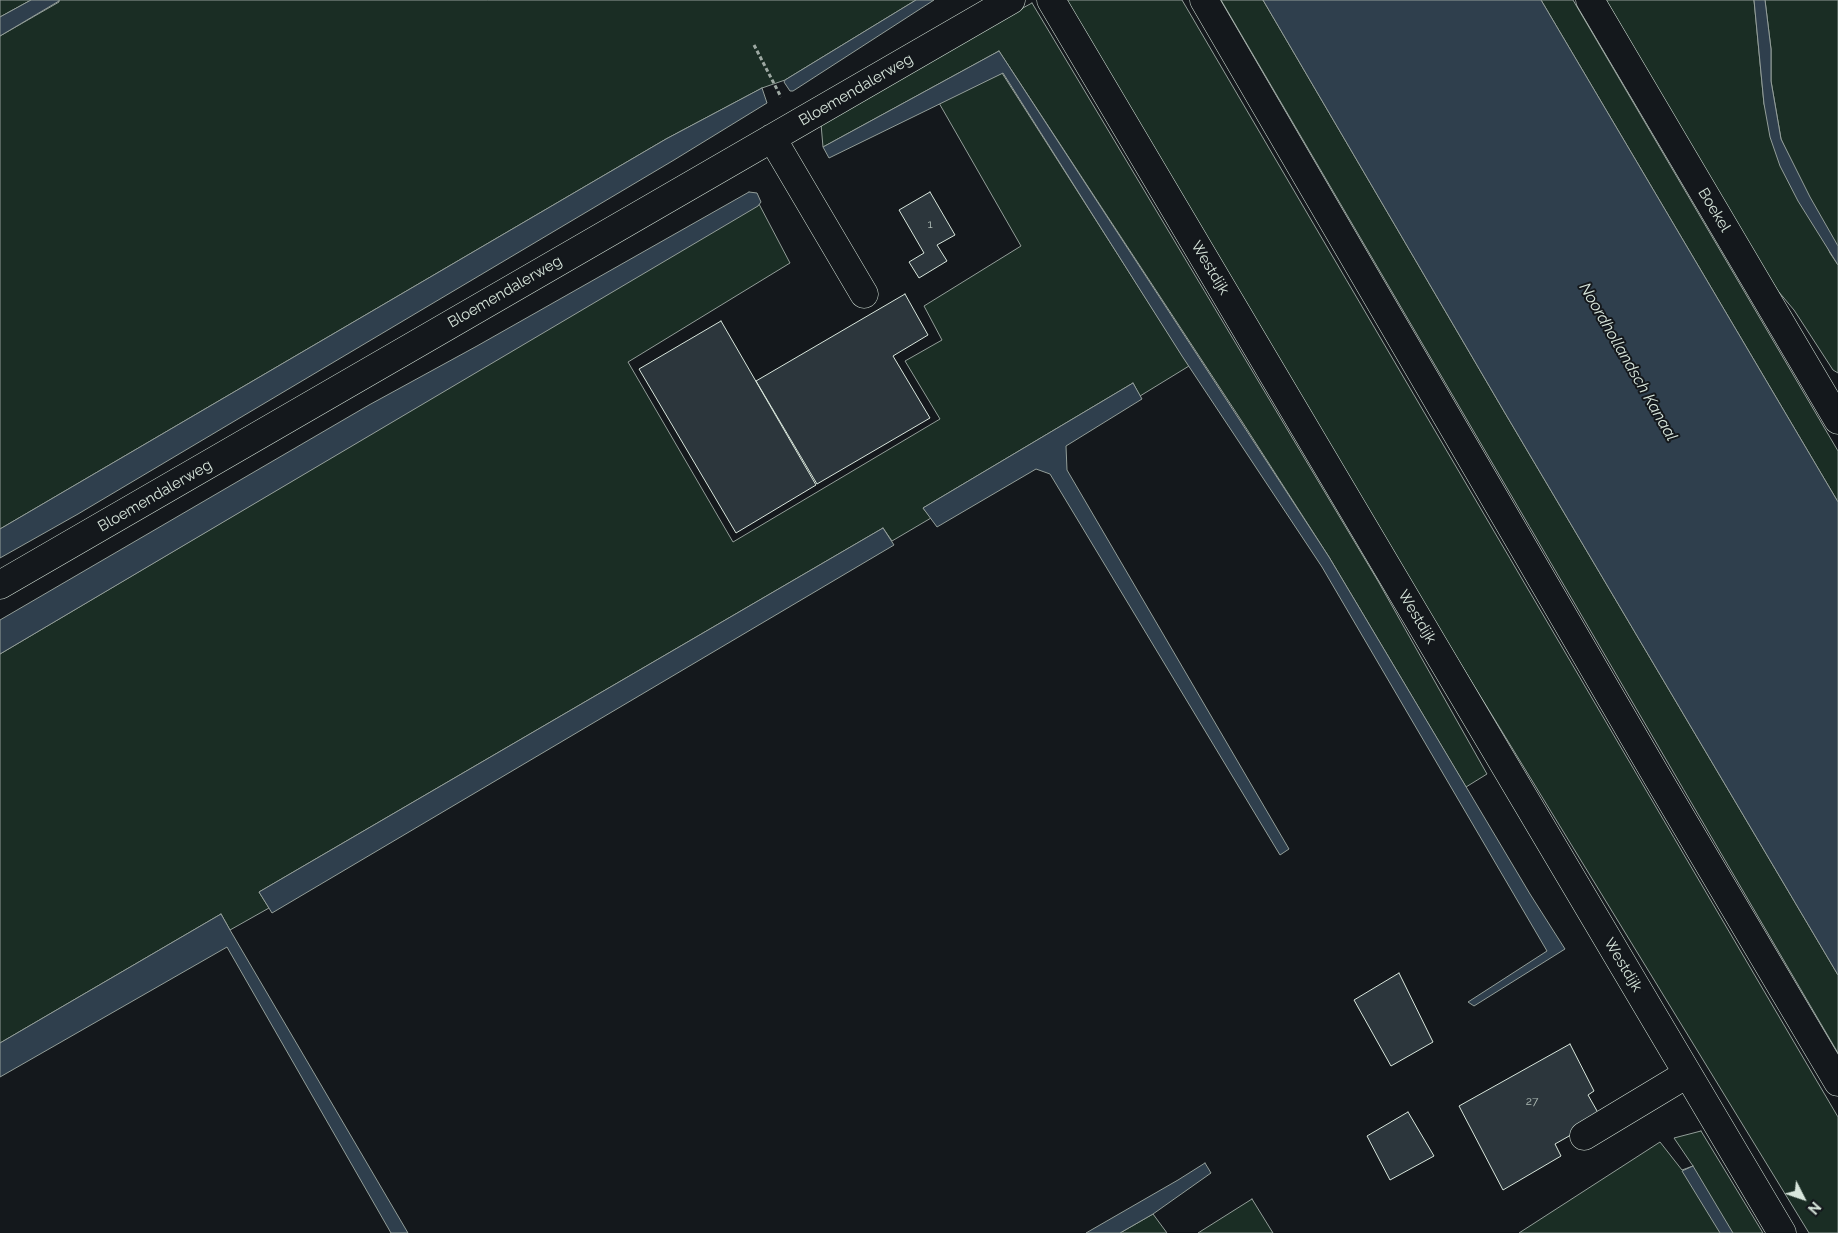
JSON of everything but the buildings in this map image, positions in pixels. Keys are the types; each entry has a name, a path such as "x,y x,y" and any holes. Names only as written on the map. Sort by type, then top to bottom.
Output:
{"street":[{"name":"Bloemendalerweg","path":"0,585 1011,0"},
{"name":"Westdijk","path":"1052,0 1782,1233"},
{"path":"1204,0 1656,775 1838,1082"},
{"name":"Boekel","path":"1590,0 1831,392 1838,420"},
{"path":"772,138 864,294"},
{"path":"1584,1136 1687,1074"}],"path":[{"path":"754,45 796,124"}],"green space":[{"path":"0,0 31,0 0,17"},
{"path":"59,0 916,0 785,80 762,88 666,139 0,529 0,36 59,2"},
{"path":"1065,0 1182,0 1838,1117 1838,1233 1809,1233 1405,573"},
{"path":"1221,0 1263,0 1838,975 1838,1053"},
{"path":"1541,0 1573,0 1838,451 1838,502"},
{"path":"1606,0 1754,0 1764,104 1830,253 1838,265 1838,373 1833,370 1757,258"},
{"path":"1765,0 1838,0 1838,257 1824,234 1781,139 1771,81 1771,49"},
{"path":"1032,3 1378,581 1487,774 1466,787 1329,557 999,51 823,147 821,124 922,63"},
{"path":"1002,73 1189,366 1140,396 1133,383 923,508 931,518 892,541 883,528 259,892 269,908 230,930 221,914 0,1043 0,654 759,204 790,263 628,362 733,542 940,419 905,361 942,340 924,306 1021,246 939,103"},
{"path":"1701,1131 1763,1233 1519,1233 1660,1142 1682,1170 1693,1166 1674,1138"},
{"path":"1252,1199 1273,1233 1198,1233"},
{"path":"1153,1214 1167,1233 1120,1233"}],"water":[{"path":"31,0 59,1 0,36 0,17"},
{"path":"916,0 934,0 793,91 790,91 784,82 785,80"},
{"name":"Noordhollandsch Kanaal","path":"1263,0 1541,0 1838,502 1838,975 1505,413"},
{"path":"1754,0 1765,0 1771,49 1771,81 1781,139 1810,197 1838,246 1838,265 1798,201 1780,166 1770,137 1764,104"},
{"path":"999,51 1329,557 1530,894 1565,949 1474,1006 1468,1002 1547,951 1322,567 1182,356 1003,73 829,158 823,147"},
{"path":"762,88 767,103 78,514 0,558 0,529 666,139"},
{"path":"749,192 757,193 761,202 758,206 0,654 0,620 369,405"},
{"path":"1133,383 1142,399 1066,446 1067,470 1289,849 1280,855 1050,474 1036,469 937,527 923,508"},
{"path":"883,528 894,545 272,913 259,892"},
{"path":"221,914 408,1233 391,1233 227,947 0,1077 0,1043"},
{"path":"1205,1163 1211,1173 1153,1214 1120,1233 1086,1233 1178,1180"},
{"path":"1693,1166 1733,1233 1720,1233 1682,1171"}]}
